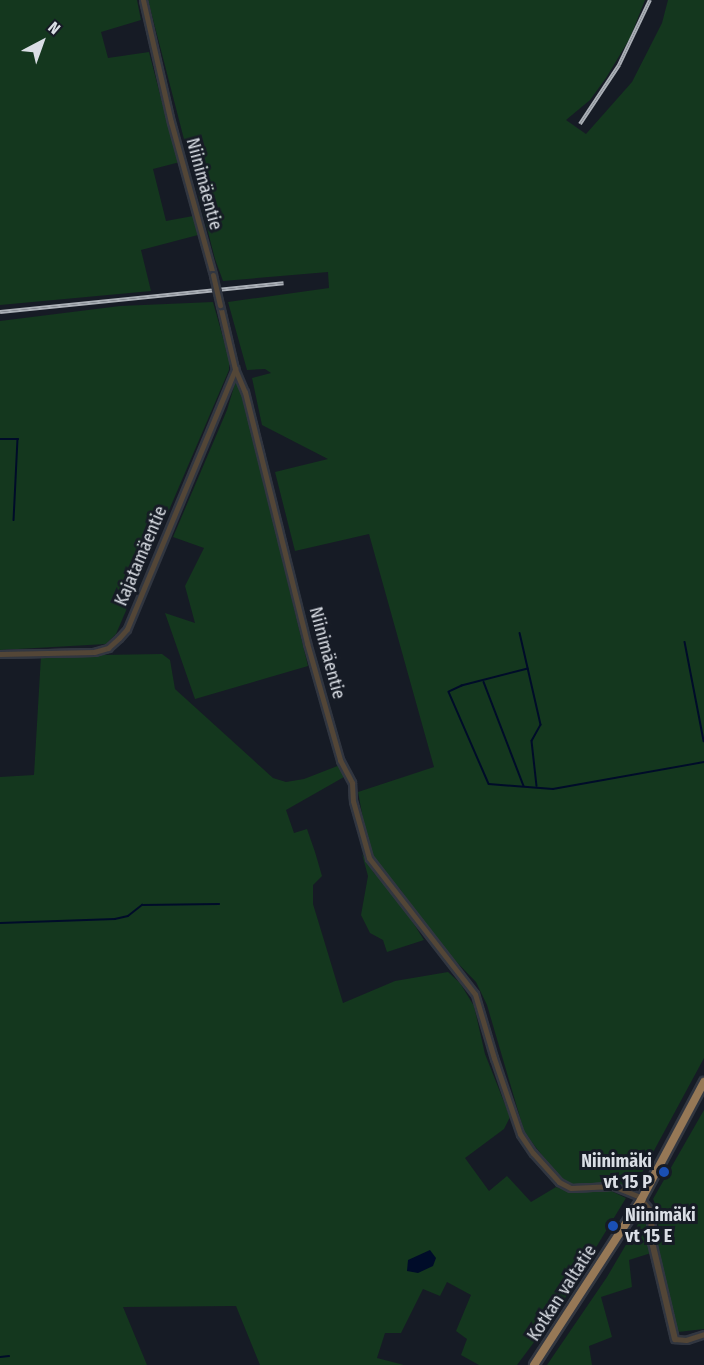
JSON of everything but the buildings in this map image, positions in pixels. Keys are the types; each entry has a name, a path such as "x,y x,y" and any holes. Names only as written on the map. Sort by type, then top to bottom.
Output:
{"highway":[{"name":"Kotkan valtatie","path":"534,1365 642,1199 704,1082"}],"street":[{"name":"Niinimäentie","path":"143,0 171,122 213,275 235,369 245,392 308,643 340,760 352,783 353,801 369,858 399,893 475,994 520,1134 533,1153 559,1182 571,1188 613,1186 642,1199"},
{"name":"Kajatamäentie","path":"0,654 94,652 108,648 127,629 235,369"},
{"path":"642,1199 651,1212 652,1242 675,1339 686,1340 704,1334"}],"green space":[{"path":"0,0 137,0 141,20 101,32 108,58 149,52 171,137 180,162 153,169 166,221 193,216 198,235 141,250 151,291 0,305"},
{"path":"148,0 645,0 630,38 606,78 590,100 566,120 586,134 632,82 662,23 668,0 704,0 704,1058 637,1182 628,1186 611,1183 571,1185 557,1174 534,1145 524,1131 487,1005 476,982 441,946 400,889 377,865 368,845 358,792 434,767 369,534 295,551 275,472 328,459 262,425 252,378 271,373 265,369 247,370 228,302 329,288 328,272 223,281 215,259"},
{"path":"213,302 229,359 229,370 116,634 106,644 0,650 0,321 120,306"},
{"path":"236,380 240,384 308,666 195,699 165,613 195,623 185,586 204,548 173,537 227,410"},
{"path":"162,654 170,660 175,689 273,778 286,782 304,779 340,765 344,777 286,810 294,833 307,829 315,852 322,876 313,885 313,904 343,1003 395,981 448,972 460,983 474,1006 485,1054 510,1117 504,1129 465,1158 489,1191 507,1176 531,1202 556,1187 572,1193 609,1190 626,1198 558,1310 517,1365 479,1365 461,1355 467,1339 456,1331 471,1295 447,1282 440,1296 423,1289 401,1333 385,1333 377,1358 404,1365 260,1365 236,1306 123,1307 147,1365 0,1365 0,777 34,775 41,656"},
{"path":"362,854 374,873 395,894 424,940 387,952 383,940 370,933 361,915 368,876"},
{"path":"704,1110 704,1329 678,1332 657,1243 659,1213 653,1199"},
{"path":"641,1219 646,1220 651,1253 629,1260 632,1287 601,1297 612,1337 589,1346 592,1365 547,1365 607,1277"}],"water":[{"path":"430,1250 436,1258 433,1266 418,1273 407,1271 408,1260"}],"waterway":[{"path":"0,439 18,439 14,520"},
{"path":"520,633 541,725 532,741 537,786"},
{"path":"685,642 704,741"},
{"path":"528,669 462,686 449,692 489,784 553,789 704,762"},
{"path":"484,682 524,786"},
{"path":"0,923 115,919 128,916 142,905 219,904"},
{"path":"0,1357 9,1356"}],"railway":[{"path":"580,124 619,65 650,0"},
{"path":"0,312 284,283"}],"place":[{"name":"Niinimäki vt 15 P","path":"664,1172"},
{"name":"Niinimäki vt 15 E","path":"613,1226"}]}
